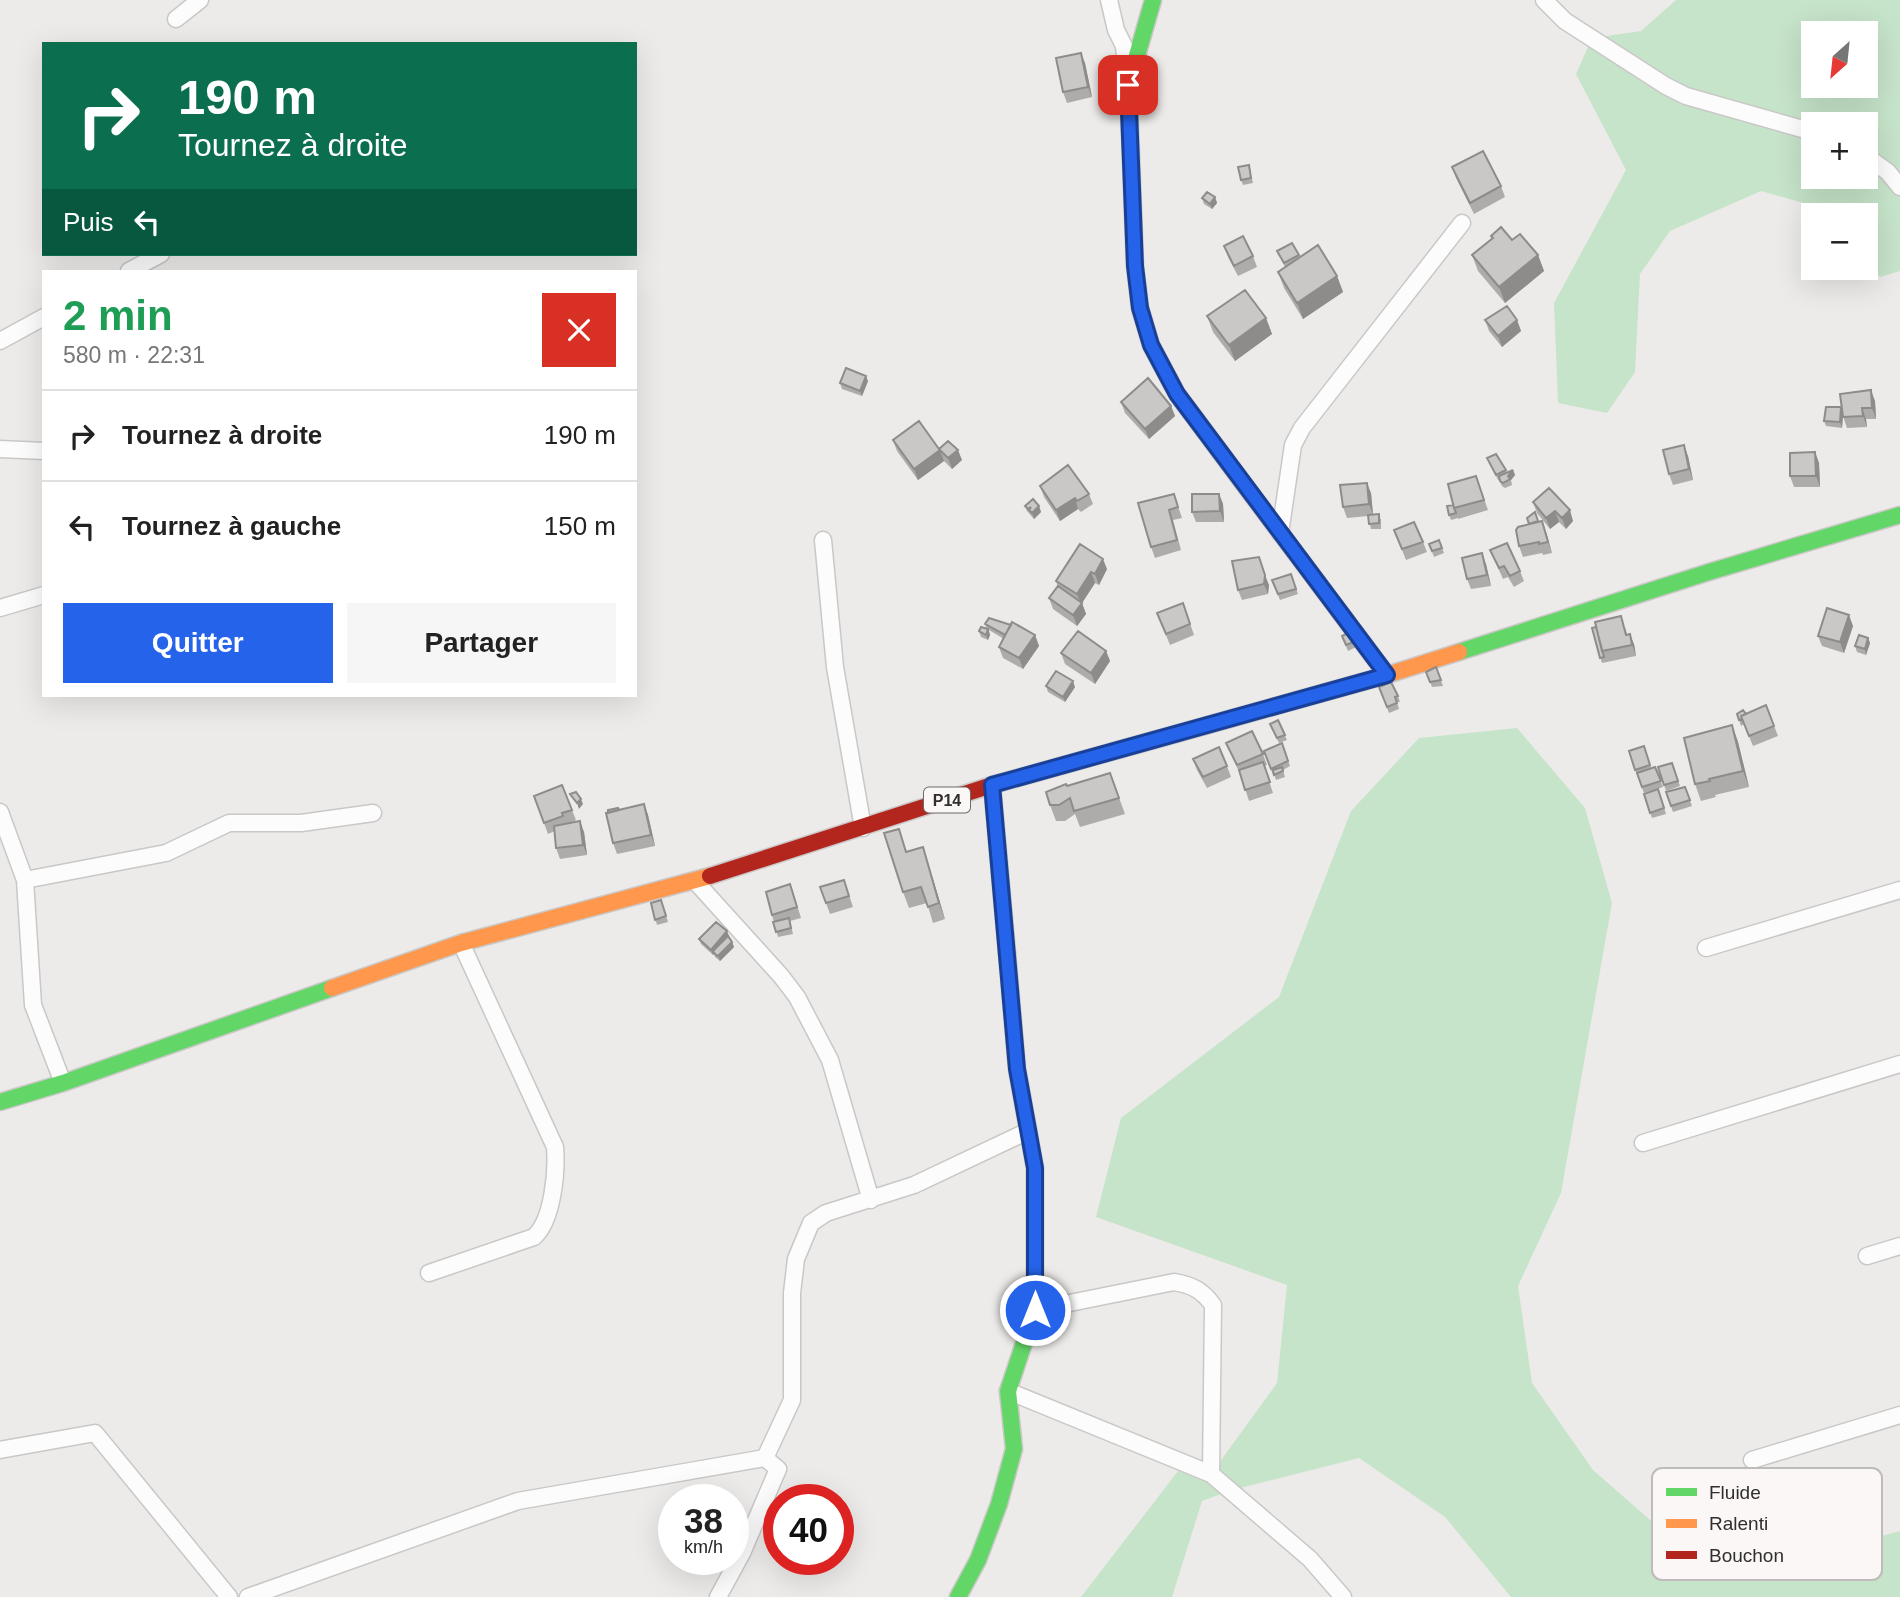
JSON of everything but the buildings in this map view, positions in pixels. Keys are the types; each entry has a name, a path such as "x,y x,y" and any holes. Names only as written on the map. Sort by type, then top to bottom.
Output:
{"main road":[{"path":"1153,0 1134,66 1129,104 1135,266 1140,308 1151,345 1177,394 1387,675"},
{"name":"P14","path":"0,1102 63,1083 461,943 695,881 992,785 1387,675 1709,572 1900,515"},
{"path":"958,1597 978,1560 999,1504 1014,1449 1008,1391 1035,1310 1035,1168 1017,1069 992,785"}],"street":[{"path":"176,19 200,0"},
{"path":"1109,0 1116,30 1124,46 1129,104"},
{"path":"1544,0 1565,21 1666,86 1686,96 1801,129"},
{"path":"1878,165 1900,187"},
{"path":"1280,533 1293,445 1302,428 1462,223"},
{"path":"131,270 157,256"},
{"path":"0,341 42,318"},
{"path":"0,449 42,451"},
{"path":"823,540 835,667 863,828"},
{"path":"0,608 42,597"},
{"path":"0,812 25,880 33,1005 63,1083"},
{"path":"25,880 166,853 229,823 301,822 373,813"},
{"path":"695,881 797,997 830,1060 871,1200"},
{"path":"1706,948 1900,890"},
{"path":"429,1273 534,1237 542,1230 547,1219 556,1163 555,1147 461,943"},
{"path":"1643,1143 1900,1064"},
{"path":"765,1458 792,1400 796,1259 806,1232 816,1218 914,1185 1028,1131"},
{"path":"1867,1256 1900,1246"},
{"path":"1035,1310 1174,1282 1192,1285 1205,1294 1213,1305 1211,1474"},
{"path":"1008,1391 1211,1474 1310,1559 1343,1597"},
{"path":"1752,1460 1900,1415"},
{"path":"0,1450 94,1433 229,1597"},
{"path":"248,1597 518,1501 765,1458"},
{"path":"718,1597 742,1553 778,1469 765,1458"}],"green space":[{"path":"1676,0 1900,0 1900,271 1880,277 1878,275 1878,203 1803,203 1761,191 1670,231 1640,274 1635,372 1607,413 1558,403 1554,303 1626,170 1576,74 1592,38 1641,31"},
{"path":"1517,728 1585,808 1612,903 1561,1193 1518,1286 1532,1383 1593,1470 1652,1522 1652,1580 1882,1580 1882,1536 1900,1531 1900,1597 1511,1597 1445,1517 1359,1458 1232,1490 1202,1501 1172,1597 1081,1597 1185,1462 1211,1474 1277,1383 1287,1285 1096,1217 1121,1118 1279,997 1351,811 1419,738"}],"traffic: fast":[{"path":"1153,0 1134,66 1129,104 1135,266 1140,308 1151,345 1177,394 1252,495"},
{"path":"1459,652 1709,572 1900,515"},
{"path":"958,1597 978,1560 999,1504 1014,1449 1008,1391 1035,1310 1035,1168 1017,1069 1007,953"},
{"path":"0,1102 63,1083 332,988"}],"traffic: slow":[{"path":"1252,495 1387,675"},
{"path":"1154,740 1387,675 1459,652"},
{"path":"992,785 1007,953"},
{"path":"332,988 461,943 710,876"}],"traffic: jam":[{"path":"710,876 992,785 1154,740"}],"route":[{"path":"1035,1310 1035,1168 1017,1069 992,785 1387,675 1177,394 1151,345 1140,308 1135,266 1128,85"}]}
